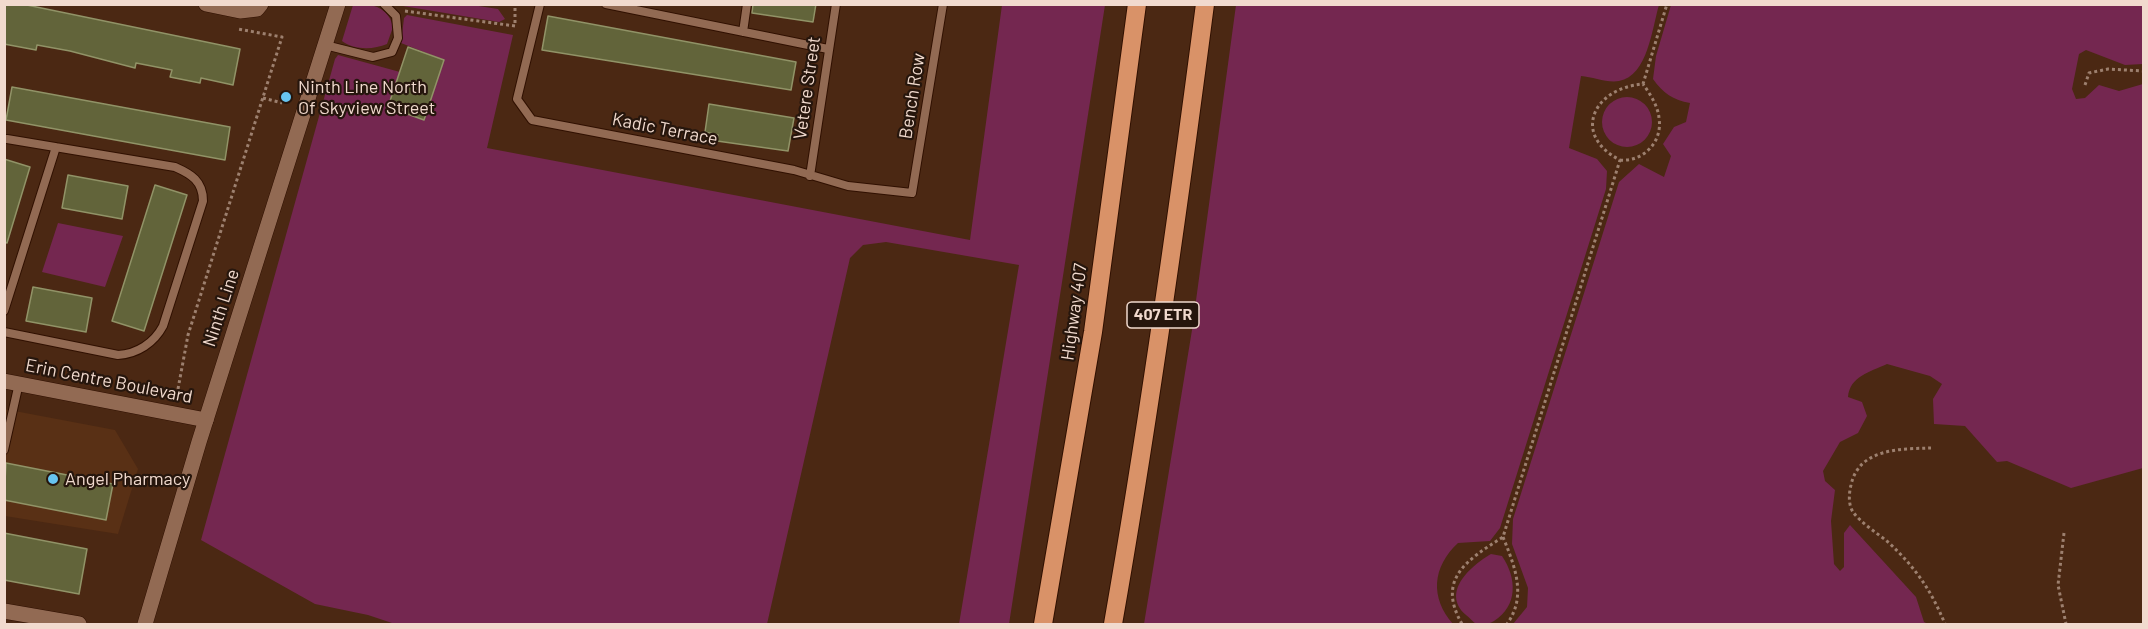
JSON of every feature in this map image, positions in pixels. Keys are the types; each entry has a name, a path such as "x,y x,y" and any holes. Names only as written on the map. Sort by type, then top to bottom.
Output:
{"highway":[{"name":"Highway 407","path":"1043,624 1093,332 1137,4"},
{"name":"407 ETR","path":"1113,624 1137,489 1170,271 1205,4"}],"main road":[{"path":"206,4 240,11 257,9 261,4"},
{"name":"Ninth Line","path":"145,624 206,420 338,4"},
{"name":"Erin Centre Boulevard","path":"12,382 206,420"},
{"path":"4,611 79,624"}],"lane":[{"path":"325,45 373,57 392,52 398,38 396,16 384,4"},
{"name":"Kadic Terrace","path":"540,4 517,99 532,120 794,170 848,186 912,193"},
{"path":"606,4 828,49"},
{"path":"743,32 747,4"},
{"name":"Vetere Street","path":"810,176 836,4"},
{"name":"Bench Row","path":"912,193 943,4"},
{"path":"4,332 118,355 135,351 152,341 163,326 203,201 202,188 196,178 175,167 7,139"},
{"path":"4,311 56,147"},
{"path":"4,450 12,382"}],"path":[{"path":"396,16 406,10 515,27 515,4"},
{"path":"1643,84 1617,90 1603,98 1594,111 1593,126 1598,140 1607,153 1620,160 1628,161 1649,152 1656,137 1660,119 1652,98 1643,84 1667,4"},
{"path":"178,389 188,335 282,37 238,29"},
{"path":"2085,85 2089,73 2108,69 2144,71"},
{"path":"262,98 282,103"},
{"path":"1507,624 1515,614 1519,593 1514,564 1503,537 1620,160"},
{"path":"1930,448 1878,453 1864,461 1853,476 1848,495 1852,511 1903,557 1931,591 1945,624"},
{"path":"2064,533 2058,585 2066,624"},
{"path":"1462,624 1455,612 1450,592 1458,572 1480,552 1503,537"}],"shaded area":[{"path":"353,5 372,5 383,10 391,20 393,27 387,44 364,48 342,41"},
{"path":"397,5 472,5 498,9 505,19 499,22"},
{"path":"1002,5 1105,5 1009,624 959,624 1019,265 886,242 863,245 850,258 767,624 395,624 368,615 315,604 201,540 338,55 400,72 424,119 444,60 401,43 404,18 407,15 513,35 487,148 970,240"},
{"path":"1236,5 1659,5 1643,61 1629,77 1619,81 1610,81 1581,76 1569,148 1597,159 1607,171 1606,189 1500,528 1490,541 1458,543 1449,552 1439,572 1437,583 1440,604 1453,624 1144,624 1192,330"},
{"path":"1671,5 2143,5 2143,64 2125,65 2086,50 2079,54 2072,89 2076,99 2085,98 2099,85 2119,91 2143,84 2143,468 2071,488 2007,461 1997,462 1965,426 1934,424 1933,399 1942,384 1930,376 1887,364 1857,379 1848,397 1862,402 1867,416 1858,433 1840,442 1823,471 1825,481 1835,490 1831,521 1834,564 1840,571 1844,567 1844,533 1850,525 1916,597 1924,622 1928,624 1513,624 1527,607 1528,588 1512,544 1513,519 1619,182 1639,164 1664,177 1671,156 1663,144 1674,127 1686,122 1690,103 1669,95 1653,79 1656,56"},
{"path":"1622,97 1632,97 1645,104 1652,117 1652,127 1645,140 1632,147 1622,147 1613,143 1606,136 1602,127 1602,117 1606,108 1613,101"},
{"path":"58,223 123,236 105,287 42,272"},
{"path":"4,409 115,430 138,469 118,534 5,516"},
{"path":"1491,554 1502,556 1507,564 1513,591 1511,600 1502,615 1490,623 1478,625 1459,606 1456,597 1457,588 1475,565"}],"building":[{"path":"4,4 22,4 240,49 233,85 201,78 200,83 170,77 172,70 136,63 135,68 37,45 36,50 4,44"},
{"path":"753,4 816,4 813,22 752,13"},
{"path":"548,16 796,62 791,90 542,50"},
{"path":"408,47 444,60 424,120 388,107"},
{"path":"12,87 230,127 225,160 6,120"},
{"path":"709,104 794,118 788,151 717,141 718,135 705,132"},
{"path":"4,159 30,167 7,243 4,242"},
{"path":"68,175 128,186 122,219 62,208"},
{"path":"155,185 187,195 144,331 112,321"},
{"path":"33,287 92,298 86,332 26,321"},
{"path":"6,463 113,484 106,520 4,500"},
{"path":"4,533 87,549 79,594 4,580"}],"place":[{"name":"Ninth Line North Of Skyview Street","path":"286,97"},
{"name":"Angel Pharmacy","path":"53,479"}]}
